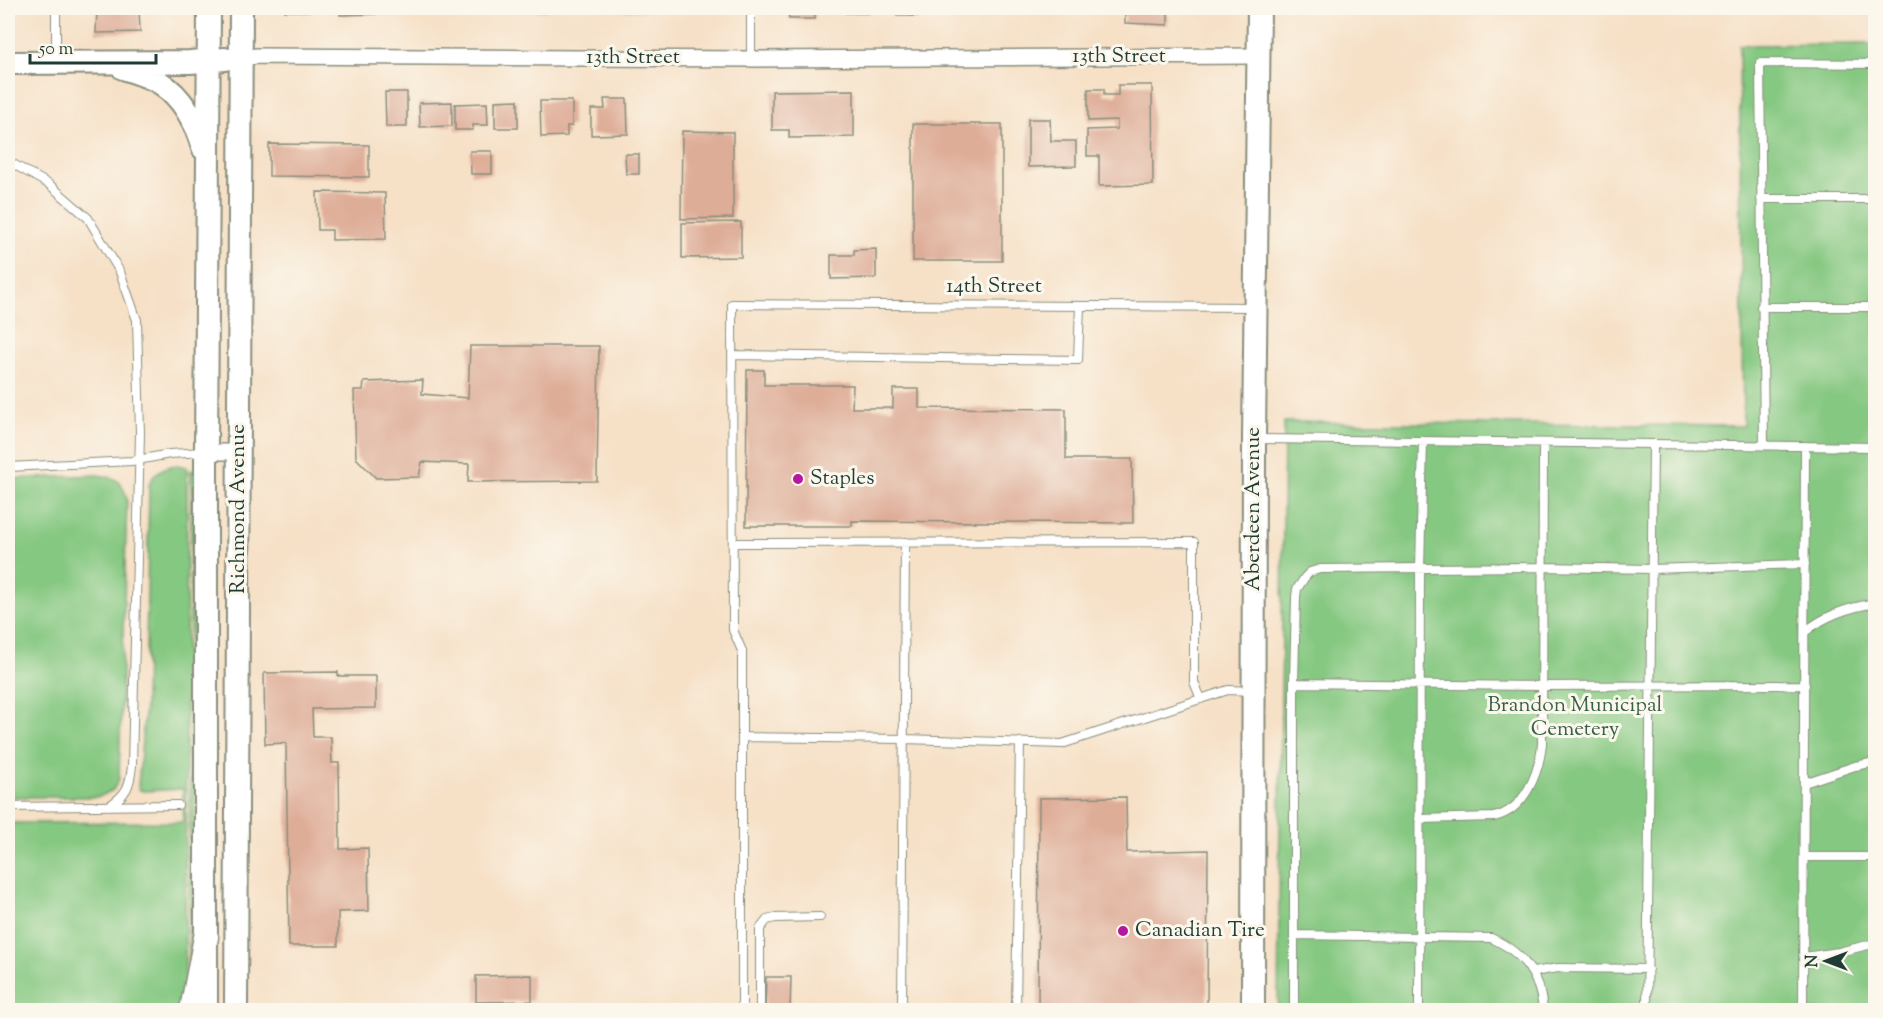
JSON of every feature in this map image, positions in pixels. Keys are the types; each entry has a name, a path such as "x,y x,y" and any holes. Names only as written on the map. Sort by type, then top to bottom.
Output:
{"main road":[{"name":"Richmond Avenue","path":"206,1011 209,8"},
{"name":"Richmond Avenue","path":"236,1011 240,8"},
{"name":"Aberdeen Avenue","path":"1253,1011 1254,438 1259,8"},
{"name":"13th Street","path":"8,63 209,61 240,58"},
{"path":"111,63 158,81 178,97 196,126 209,169"},
{"path":"192,1011 206,937"}],"street":[{"name":"13th Street","path":"240,58 257,56 751,59 1259,56"},
{"path":"206,452 239,452"}],"lane":[{"path":"56,8 56,63"},
{"path":"751,8 751,59"},
{"path":"1764,445 1760,63 1875,64"},
{"path":"8,161 50,185 88,218 120,272 137,320 140,460 132,766 130,783 122,798 109,806"},
{"path":"1761,199 1875,199"},
{"name":"14th Street","path":"733,355 732,304 1255,307"},
{"path":"742,1011 742,651 733,630 733,355 1078,360 1080,306"},
{"path":"1761,307 1875,307"},
{"path":"1254,438 1875,447"},
{"path":"1419,1011 1420,569 1423,441"},
{"path":"1419,819 1494,817 1504,814 1513,809 1530,786 1540,758 1543,686 1543,443"},
{"path":"1647,1011 1653,444"},
{"path":"1803,1011 1805,446"},
{"path":"8,468 140,460 170,454 206,452"},
{"path":"903,1011 905,542"},
{"path":"733,543 1194,542 1194,682 1201,699"},
{"path":"1294,1011 1296,597 1297,589 1305,577 1315,570 1543,567 1652,569 1805,564"},
{"path":"1805,632 1821,620 1835,614 1875,603"},
{"path":"1294,683 1543,686 1805,685"},
{"path":"743,737 1062,744 1228,690 1254,691"},
{"path":"1016,1011 1020,742"},
{"path":"1804,783 1855,766 1875,762"},
{"path":"8,807 178,805"},
{"path":"1805,857 1875,858"},
{"path":"760,1011 760,928 767,920 775,918 820,917"},
{"path":"1294,935 1491,938 1512,949 1533,972 1540,990 1543,1011"},
{"path":"1804,957 1839,952 1875,943"},
{"path":"1533,972 1558,968 1648,969"}],"green space":[{"name":"Brandon Municipal Cemetery","path":"1875,44 1875,1010 1278,1010 1284,422 1743,426 1739,45"},
{"path":"177,465 187,467 185,1010 8,1010 8,823 183,822 183,789 144,791 138,786 145,706 149,485 160,471"},
{"path":"191,470 196,472 195,955 189,982"},
{"path":"98,475 118,481 127,499 119,779 113,790 99,797 8,797 8,479"}],"building":[{"path":"97,8 139,8 140,32 96,33"},
{"path":"285,8 317,8 317,11 285,11"},
{"path":"340,8 377,8 377,14 340,15"},
{"path":"446,8 480,8 480,10 446,11"},
{"path":"484,8 518,8 518,10 484,10"},
{"path":"520,8 548,8 548,11 520,11"},
{"path":"621,8 671,8 671,10 621,11"},
{"path":"675,8 723,8 723,10 675,10"},
{"path":"788,8 815,8 815,19 789,19"},
{"path":"827,8 841,8 841,12 827,12"},
{"path":"845,8 869,8 869,13 845,13"},
{"path":"897,8 925,8 925,10 918,10 918,16 897,16"},
{"path":"960,8 978,8 978,11 960,12"},
{"path":"1125,8 1168,8 1168,25 1125,23"},
{"path":"1118,85 1152,85 1153,185 1099,186 1099,156 1087,156 1087,130 1117,129 1117,120 1088,121 1088,89 1104,89 1104,95 1118,95"},
{"path":"854,90 854,137 789,138 789,130 772,130 772,91"},
{"path":"385,92 407,92 407,127 386,127"},
{"path":"604,99 627,99 628,134 591,135 591,109 605,109"},
{"path":"518,100 518,128 495,128 495,101"},
{"path":"540,101 572,101 572,126 567,126 567,136 541,137"},
{"path":"452,102 452,126 420,127 419,103"},
{"path":"487,103 488,125 473,125 473,130 455,130 455,104"},
{"path":"1028,119 1050,119 1051,141 1076,141 1076,166 1028,167"},
{"path":"913,124 1002,124 1002,261 913,261"},
{"path":"682,131 733,132 733,218 681,219"},
{"path":"269,144 369,145 369,177 269,176"},
{"path":"470,151 492,151 492,174 471,174"},
{"path":"625,154 639,154 639,174 626,174"},
{"path":"317,192 385,193 386,239 332,240 332,230 318,230"},
{"path":"741,222 741,257 682,258 682,223"},
{"path":"876,249 876,278 831,279 831,255 854,255 854,250"},
{"path":"470,346 599,346 597,481 468,482 469,464 422,462 419,477 376,478 356,458 354,390 363,390 364,382 423,380 422,394 468,398"},
{"path":"747,370 764,370 764,385 853,385 852,408 893,408 893,389 919,389 919,408 1066,409 1066,459 1132,459 1133,523 852,521 852,526 746,526"},
{"path":"338,672 338,676 376,676 376,708 312,709 313,737 331,737 332,763 339,763 340,849 368,848 369,911 338,912 338,946 289,946 286,743 265,744 264,673"},
{"name":"Canadian Tire","path":"1126,797 1127,852 1208,850 1207,1010 1038,1010 1039,798"},
{"path":"532,975 532,1001 476,1002 476,976"},
{"path":"766,977 791,977 790,1010 765,1010"}],"place":[{"name":"Staples","path":"798,479"},
{"name":"Canadian Tire","path":"1123,931"}]}
